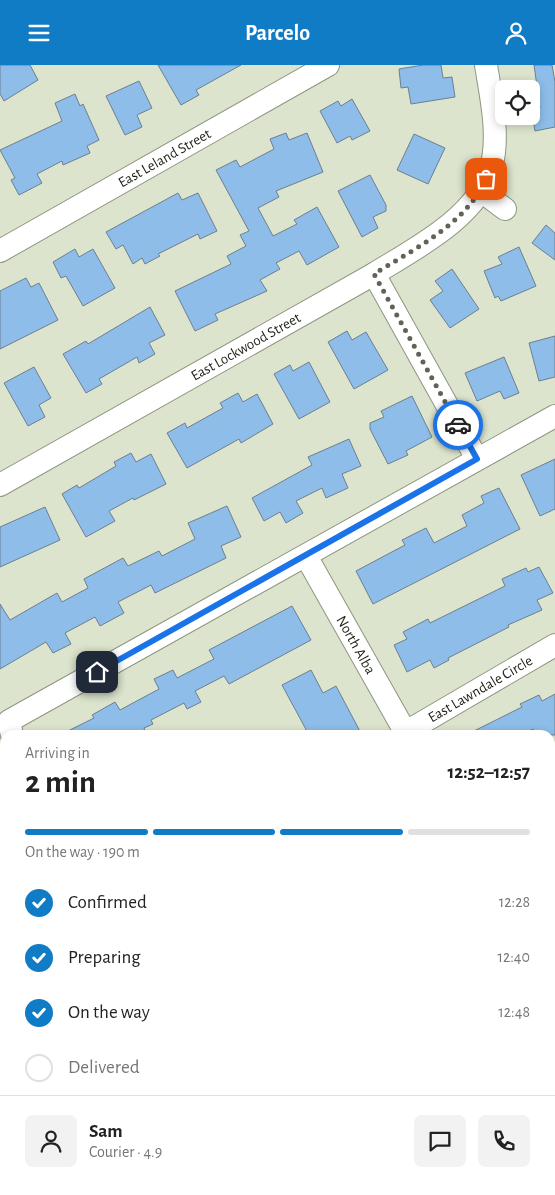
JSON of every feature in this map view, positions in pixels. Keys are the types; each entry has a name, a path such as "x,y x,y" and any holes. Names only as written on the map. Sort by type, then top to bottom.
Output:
{"street":[{"name":"East Leland Street","path":"0,251 328,65"},
{"name":"East Lockwood Street","path":"0,485 374,274 426,242 462,214 481,191 491,168 494,139 486,65"},
{"path":"481,191 505,209"},
{"path":"374,274 477,459"},
{"path":"11,728 306,556 555,416"},
{"name":"North Alba","path":"306,556 405,730"},
{"name":"East Lawndale Circle","path":"412,730 555,645"}],"building":[{"path":"0,65 30,65 38,80 4,101 0,94"},
{"path":"158,65 241,65 196,90 199,95 181,105"},
{"path":"423,65 441,65 443,78 452,77 455,97 411,104 408,87 401,88 399,69"},
{"path":"534,65 552,65 555,82 555,127 535,131 534,125 540,125 540,80 536,80"},
{"path":"139,81 152,108 137,115 142,127 125,135 106,96"},
{"path":"75,94 80,106 83,104 99,140 87,146 90,153 63,165 62,161 37,174 42,183 19,195 11,180 15,178 0,150 62,121 55,103"},
{"path":"352,99 370,131 352,140 350,136 337,143 320,111 338,101 341,106"},
{"path":"286,133 289,140 307,133 323,172 276,191 279,197 258,208 273,236 297,224 294,220 317,207 339,247 307,265 299,251 276,263 280,269 260,280 267,291 215,314 218,320 195,331 175,291 231,264 227,256 246,246 240,235 249,231 216,170 236,160 240,167 274,149 270,139"},
{"path":"414,134 445,148 428,184 397,170"},
{"path":"370,175 386,205 386,211 373,217 378,228 362,237 338,191"},
{"path":"178,193 182,200 198,193 217,231 200,239 198,234 158,254 160,256 145,264 142,258 133,264 123,245 116,249 106,232"},
{"path":"546,225 555,233 555,260 532,243"},
{"path":"519,247 536,286 501,301 498,296 495,298 484,271 502,264 498,257"},
{"path":"75,249 79,257 93,249 115,288 83,306 66,276 61,278 53,262"},
{"path":"452,269 479,309 450,328 430,300 443,291 435,281"},
{"path":"26,278 31,287 39,283 58,320 0,349 0,291"},
{"path":"150,307 165,335 149,343 155,354 139,363 137,357 99,379 102,384 86,393 63,354 86,341 88,344"},
{"path":"347,331 352,340 366,332 388,370 354,389 328,342"},
{"path":"555,336 555,377 539,381 529,343"},
{"path":"504,357 519,393 504,399 500,391 477,401 465,373"},
{"path":"309,362 330,402 299,419 274,374 290,365 293,371"},
{"path":"34,367 51,398 39,405 45,417 28,426 4,383"},
{"path":"238,393 243,402 257,394 273,424 241,443 239,439 187,468 167,433 185,423 187,428 223,408 220,403"},
{"path":"412,396 432,437 406,451 408,455 388,464 370,429 370,423 384,417 381,411"},
{"path":"349,439 361,466 342,474 348,488 326,498 322,488 296,501 303,513 286,523 280,512 264,521 252,498 312,465 308,457"},
{"path":"131,453 136,462 151,454 166,484 109,511 115,521 86,537 62,494 77,485 79,488 116,466 114,462"},
{"path":"555,459 555,509 540,516 521,475"},
{"path":"499,488 520,529 373,604 356,571 405,545 402,540 426,528 434,543 467,526 462,515 484,503 481,496"},
{"path":"227,506 241,537 221,546 226,558 155,593 151,585 118,602 124,613 100,626 95,617 65,633 71,644 53,653 46,642 0,669 0,604 10,620 57,593 62,602 88,588 84,579 123,558 128,566 159,551 162,556 195,539 188,523"},
{"path":"45,507 60,540 0,567 0,527"},
{"path":"539,567 553,593 537,600 542,610 508,625 509,627 448,658 449,660 434,668 430,660 407,672 394,645 407,639 403,632 428,619 430,623 505,586 502,579 526,568 528,572"},
{"path":"292,606 311,640 229,684 224,676 195,691 201,702 187,709 184,703 151,720 153,724 144,728 145,730 70,730 94,718 92,715 115,702 120,710 159,689 154,679 173,670 177,678 214,659 209,650"},
{"path":"311,670 323,693 336,686 359,730 306,730 282,685"},
{"path":"555,694 555,730 476,730 522,707 520,704 539,695 542,701"}],"way so far":[{"path":"458,425 374,274 426,242 462,214 481,191 486,179"}],"route":[{"path":"97,672 477,459 458,425"}]}
